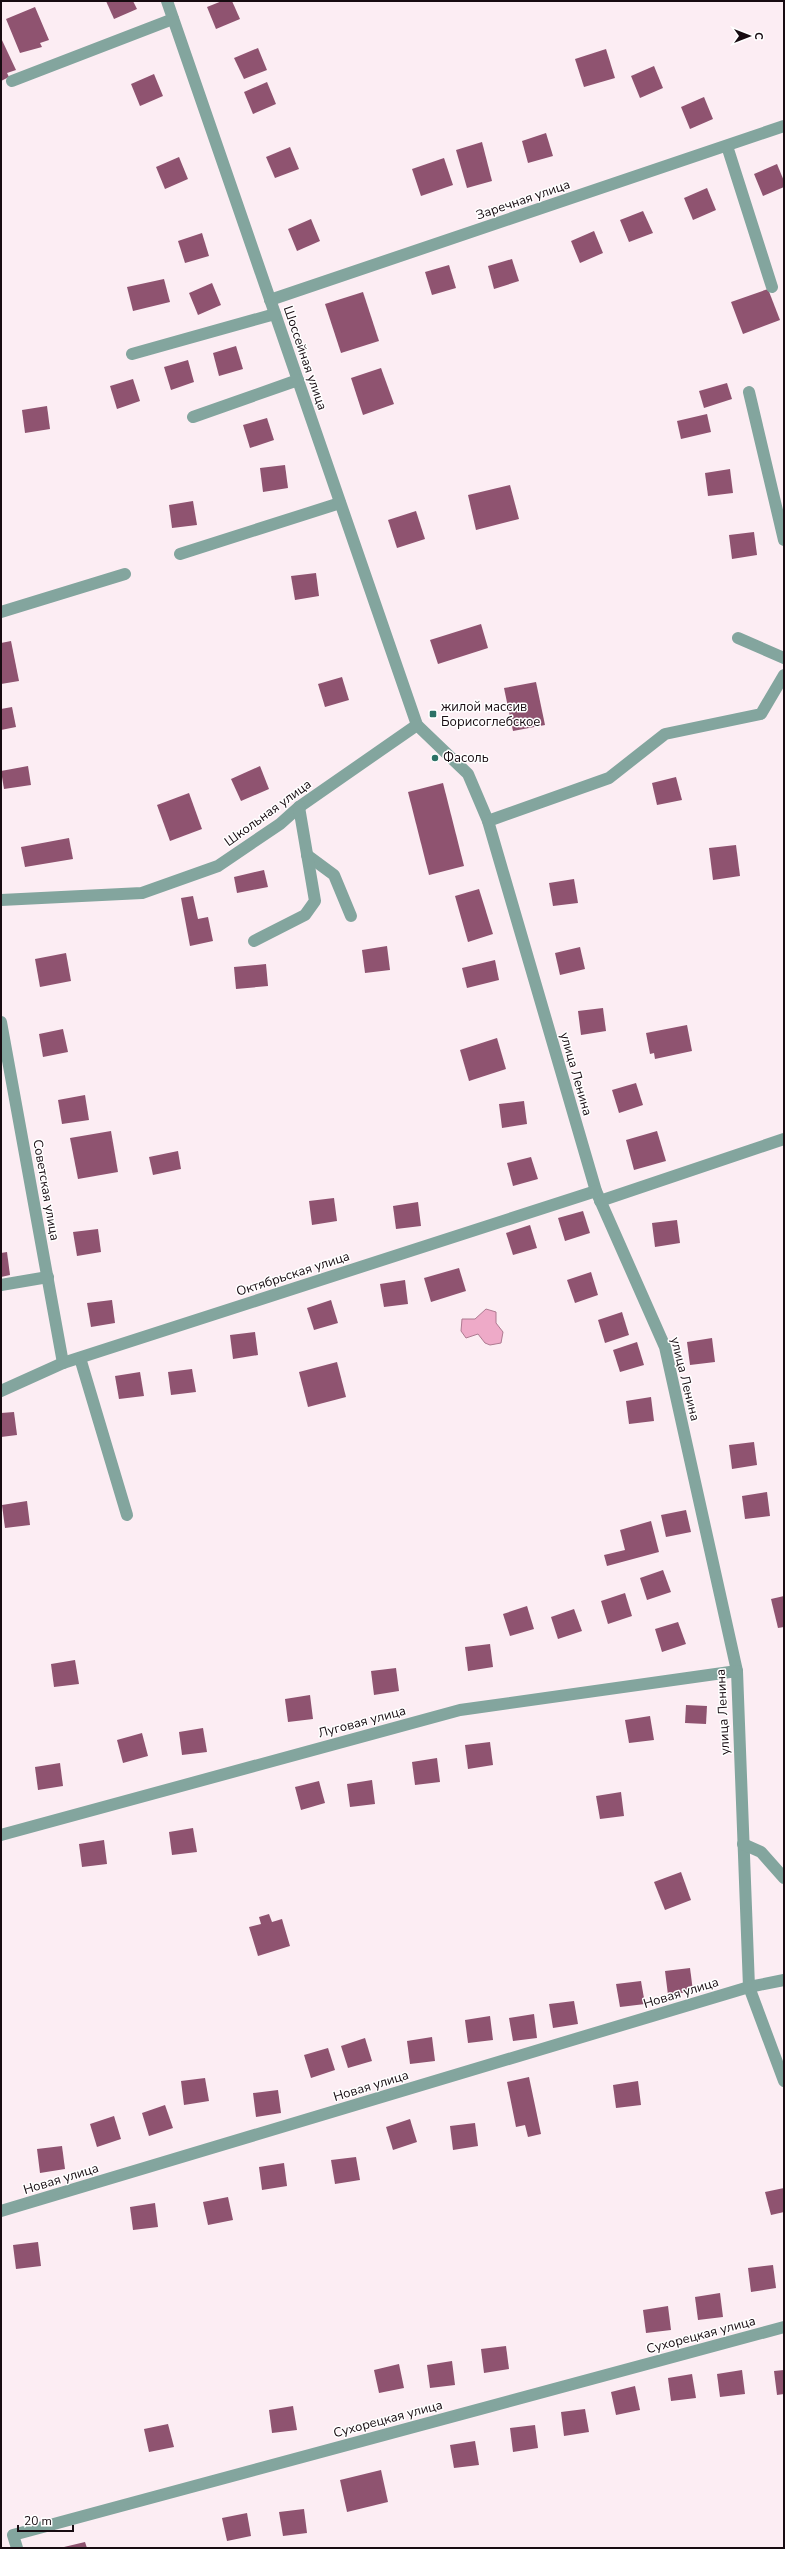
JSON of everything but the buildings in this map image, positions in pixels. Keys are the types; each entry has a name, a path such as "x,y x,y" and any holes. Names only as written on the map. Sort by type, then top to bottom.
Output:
{"street":[{"name":"Шоссейная улица","path":"167,1 417,725"},
{"path":"12,81 173,19"},
{"name":"Заречная улица","path":"270,300 784,126"},
{"path":"727,146 772,286"},
{"path":"132,354 275,314"},
{"path":"193,417 298,380"},
{"path":"749,392 784,540"},
{"path":"180,554 340,503"},
{"path":"1,612 125,574"},
{"path":"738,638 784,658"},
{"path":"488,821 609,778 665,734 761,714 784,676"},
{"name":"Школьная улица","path":"1,900 142,893 218,866 280,824 299,806 417,725"},
{"name":"улица Ленина","path":"417,725 468,774 488,821 598,1196 665,1347 737,1671 749,1987 784,2081"},
{"path":"254,941 305,915 315,901 299,806"},
{"path":"307,855 334,875 351,916"},
{"name":"Советская улица","path":"1,1022 63,1363"},
{"name":"Октябрьская улица","path":"1,1391 63,1363 784,1139"},
{"path":"1,1285 48,1276"},
{"path":"80,1358 127,1515"},
{"name":"Луговая улица","path":"1,1835 460,1710 737,1671"},
{"path":"744,1844 760,1852 784,1878"},
{"name":"Новая улица","path":"1,2211 749,1987 784,1980"},
{"name":"Сухорецкая улица","path":"17,2548 13,2535 784,2328"}],"shaded area":[{"path":"486,1309 496,1312 496,1323 503,1332 501,1343 490,1345 485,1343 478,1334 466,1338 461,1331 462,1319 475,1319"}],"place":[{"name":"жилой массив Борисоглебское","path":"433,714"},
{"name":"Фасоль","path":"435,758"}]}
